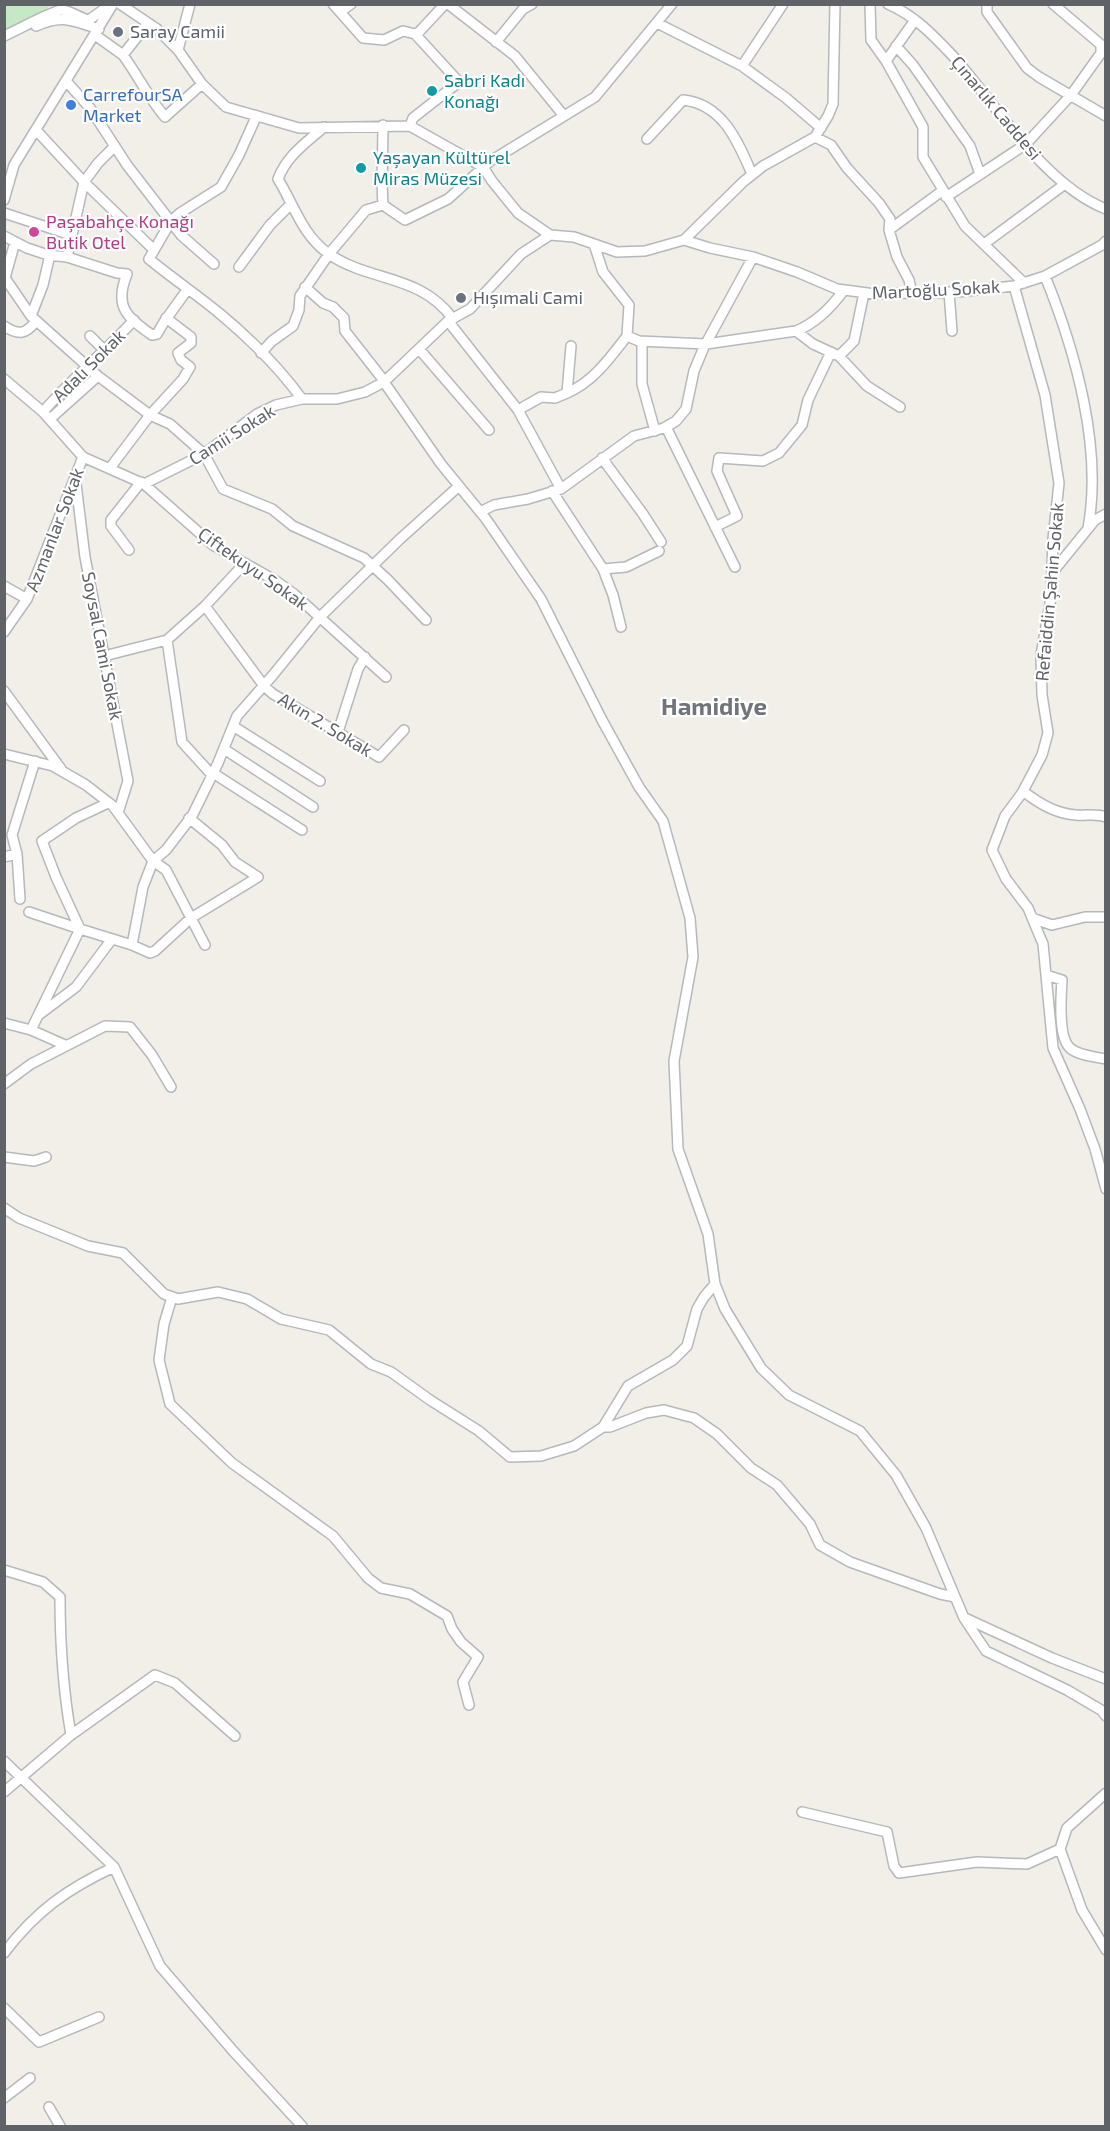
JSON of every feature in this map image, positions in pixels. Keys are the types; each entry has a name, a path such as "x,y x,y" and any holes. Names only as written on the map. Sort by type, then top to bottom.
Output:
{"street":[{"path":"4,200 14,165 112,4"},
{"path":"4,36 38,21 49,13 61,10 90,20 112,4"},
{"path":"120,4 148,23 178,50 202,84 226,107 299,128 410,126 483,167 518,213 550,235 574,237 617,252 645,251 684,240 752,174 818,133 833,104 835,4"},
{"path":"178,50 190,4"},
{"path":"351,4 336,8 363,38 384,40 403,31 415,34 459,82 413,118 410,126"},
{"path":"415,34 446,4 516,56 564,116"},
{"path":"496,42 523,9 532,4"},
{"path":"383,125 383,158 380,176 383,205 405,220 448,199 483,167 595,97 672,4"},
{"path":"742,66 783,4"},
{"path":"870,4 871,40 886,61 923,128 923,157 965,226 1019,284"},
{"name":"Çınarlık Caddesi","path":"888,4 901,10 932,33 1026,144 1065,184 1086,201 1106,209"},
{"path":"987,4 987,12 1027,68 1106,116"},
{"path":"889,230 1026,144 1071,95 1103,47 1053,4"},
{"path":"4,42 56,19 71,19 97,32 123,55 142,82 153,104 165,117 202,84"},
{"path":"886,61 915,20"},
{"path":"123,55 148,23"},
{"path":"657,23 742,66 786,98 831,145 890,219 889,230 897,257 909,280 912,293"},
{"path":"896,46 913,65 970,146 980,174"},
{"path":"66,81 90,108 127,165 192,247 214,264"},
{"path":"647,139 683,100 695,101 715,112 729,128 752,174"},
{"path":"151,254 171,221 221,187 256,117"},
{"path":"324,128 290,156 278,179 297,217 312,239 329,254 346,264 399,280 424,292 444,306 450,320 518,410 557,490 603,569 613,595 621,627"},
{"path":"36,130 151,254 187,290 218,312 285,375 302,399"},
{"path":"67,257 84,183 98,163 115,146"},
{"path":"984,244 1065,184"},
{"path":"240,267 270,225 291,204"},
{"path":"261,353 272,341 293,326 299,310 300,296 329,254 366,210 383,205"},
{"path":"4,213 71,235"},
{"name":"Camii Sokak","path":"143,483 204,454 257,414 276,405 302,399 337,399 364,393 385,382 450,320 470,309 520,255 550,235"},
{"path":"4,236 50,255 67,257 127,274 121,290 125,313 152,335 157,334 187,290"},
{"name":"Martoğlu Sokak","path":"684,240 797,272 837,290 864,293 949,292 1019,284 1046,276 1104,243"},
{"path":"15,242 5,278 34,319 98,376 150,415 170,424 204,454 223,489 272,509 293,526 364,558 426,620"},
{"path":"1104,243 1106,255"},
{"path":"518,410 541,397 555,399 580,387 609,360 627,336 629,305 603,272 594,244"},
{"path":"4,326 18,334 24,333 34,319 50,255"},
{"path":"480,512 494,505 528,499 557,490 634,436 655,431 676,422 686,409 694,371 706,344 753,258"},
{"path":"1046,276 1065,324 1079,380 1091,447 1091,513 1088,528"},
{"name":"Refaiddin Şahin Sokak","path":"1019,284 1045,395 1059,483 1053,539 1051,598 1041,655 1042,695 1048,733 1042,755 1023,791 1005,816 992,850 1006,879 1028,908 1043,944 1053,1048 1088,1129 1105,1188"},
{"path":"305,287 322,303 333,307 344,318 345,331 385,382 441,464 480,512 541,599 618,749 639,787 663,821 690,918 693,957 674,1061 678,1149 708,1234 715,1284 725,1310 761,1368 789,1395 860,1431 896,1475 926,1528 964,1618 986,1651 1066,1690 1101,1710 1106,1716"},
{"path":"627,336 642,342 706,344 796,331 808,326 832,307 844,290"},
{"path":"949,292 952,331"},
{"path":"715,527 737,516 717,471 719,458 763,461 779,453 802,424 808,400 835,354 854,341 864,293"},
{"path":"110,468 150,415 178,385 190,368 181,360 178,353 191,343 191,337 166,318"},
{"name":"Adalı Sokak","path":"47,416 61,392 134,320"},
{"path":"796,331 813,344 835,354 867,386 900,407"},
{"path":"90,336 105,351"},
{"path":"642,342 642,384 655,431"},
{"path":"567,393 571,346"},
{"path":"419,349 489,430"},
{"path":"47,416 98,376"},
{"name":"Çiftekuyu Sokak","path":"4,379 47,416 83,457 143,483 213,545 276,581 294,594 386,677"},
{"path":"666,427 735,567"},
{"name":"Azmanlar Sokak","path":"4,632 27,599 46,556 83,457"},
{"path":"602,458 643,514 660,547 626,567 603,569"},
{"name":"Soysal Cami Sokak","path":"75,476 85,557 128,781 118,813"},
{"path":"129,550 111,526 111,520 143,483"},
{"path":"132,945 143,887 153,861 166,850 189,818 213,774 237,716 320,617 459,486"},
{"path":"1052,573 1095,520 1106,514"},
{"path":"104,656 167,640 205,606 244,564"},
{"path":"4,586 27,599"},
{"name":"Akın 2. Sokak","path":"205,606 264,686 273,694 380,757 404,730"},
{"path":"167,640 182,742 213,774 302,830"},
{"path":"338,732 358,669 365,657"},
{"path":"4,691 63,772"},
{"path":"233,726 320,781"},
{"path":"224,749 313,807"},
{"path":"4,754 53,766 86,785 108,803 153,861 166,870 204,945"},
{"path":"20,899 17,854 12,835 35,761"},
{"path":"1023,791 1049,808 1076,815 1097,814 1106,817"},
{"path":"80,929 42,841 76,818 108,803"},
{"path":"29,912 132,945 150,953 155,951 191,918 258,877 235,862 222,845 189,818"},
{"path":"4,857 17,854"},
{"path":"1032,918 1052,925 1085,916 1106,917"},
{"path":"31,1030 80,929"},
{"path":"38,1015 76,987 112,939"},
{"path":"1046,975 1062,980 1060,1003 1067,1046 1073,1050 1106,1059"},
{"path":"4,1023 31,1030 65,1045"},
{"path":"4,1084 31,1064 105,1026 130,1027 152,1055 171,1087"},
{"path":"4,1157 34,1161 46,1157"},
{"path":"4,1208 20,1218 88,1246 123,1253 164,1294 178,1299 218,1292 247,1299 281,1319 329,1330 370,1364 391,1372 479,1431 510,1457 541,1456 574,1446 603,1427 646,1413 664,1410 694,1418 717,1434 751,1468 777,1485 810,1524 820,1545 850,1562 940,1594 955,1597"},
{"path":"603,1427 628,1386 673,1360 687,1346 697,1309 715,1284"},
{"path":"172,1297 164,1324 159,1360 170,1404 232,1463 333,1536 368,1578 381,1588 410,1594 447,1616 461,1642 478,1658 463,1682 469,1705"},
{"path":"4,1570 43,1582 60,1598 60,1648 64,1696 71,1736"},
{"path":"964,1618 1052,1658 1106,1679"},
{"path":"4,1792 71,1736 155,1675 175,1683 235,1736"},
{"path":"4,1761 114,1867 160,1966 302,2127"},
{"path":"1106,1793 1067,1828 1060,1850 1082,1910 1106,1950"},
{"path":"802,1812 887,1832 894,1866 899,1873 977,1862 1027,1864 1060,1850"},
{"path":"4,1953 16,1938 58,1898 114,1867"},
{"path":"4,2008 39,2042 99,2017"},
{"path":"4,2098 30,2078"},
{"path":"49,2107 60,2127"}],"green space":[{"path":"46,4 50,6 39,15 5,32 5,5"}],"place":[{"name":"Saray Camii","path":"118,32"},
{"name":"Sabri Kadı Konağı","path":"432,91"},
{"name":"CarrefourSA Market","path":"71,105"},
{"name":"Yaşayan Kültürel Miras Müzesi","path":"361,168"},
{"name":"Paşabahçe Konağı Butik Otel","path":"34,232"},
{"name":"Hışımali Cami","path":"461,298"}],"district":[{"name":"Hamidiye","path":"714,707"}]}
